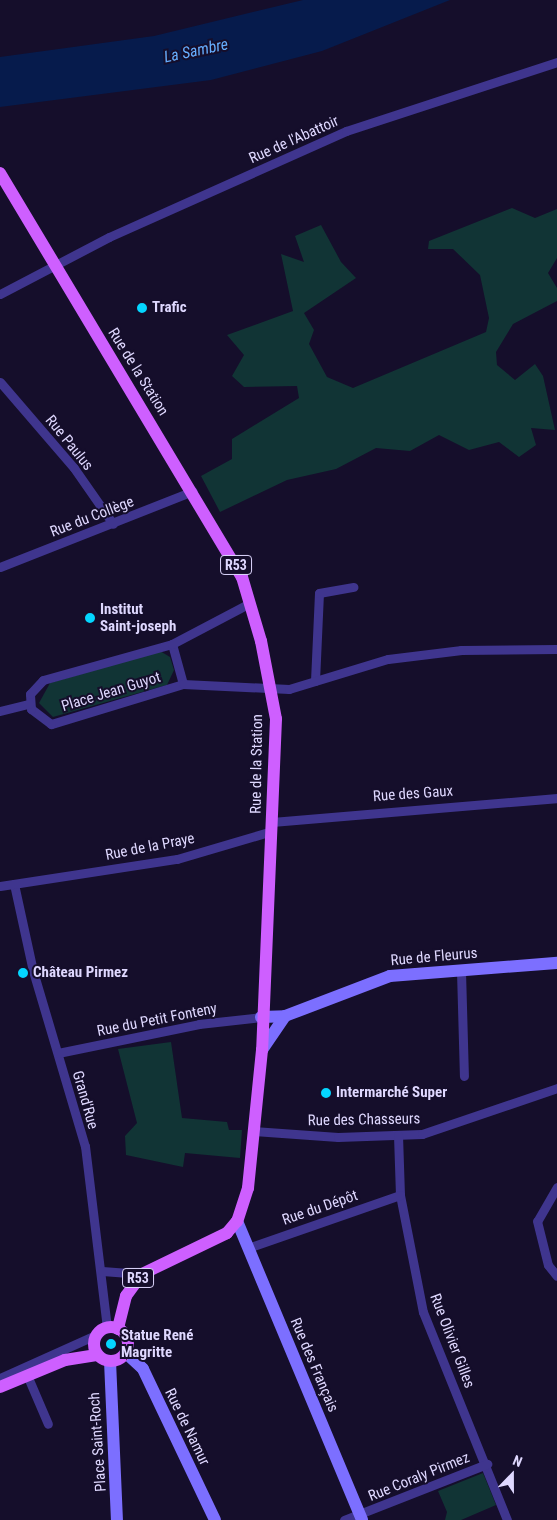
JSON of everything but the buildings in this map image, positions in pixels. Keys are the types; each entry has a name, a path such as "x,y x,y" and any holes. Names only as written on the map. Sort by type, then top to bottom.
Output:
{"main road":[{"name":"Rue de la Station","path":"0,173 53,267 193,491 242,577 250,602 270,688 276,719 272,826 258,1017 262,1050 248,1188 237,1222"},
{"name":"Rue de Fleurus","path":"258,1017 285,1016 390,976 557,963"},
{"path":"262,1050 285,1016"},
{"name":"Rue des Français","path":"237,1222 362,1518"},
{"name":"R53","path":"97,1355 126,1296 142,1274 209,1245 237,1222"},
{"path":"0,1387 82,1354 97,1355 110,1361 126,1353 126,1336 108,1330"},
{"name":"Rue de Namur","path":"126,1353 143,1369 214,1520"},
{"name":"Place Saint-Roch","path":"110,1361 117,1520"}],"street":[{"name":"Rue de l'Abattoir","path":"0,294 53,267 346,131 557,62"},
{"path":"0,182 12,197"},
{"name":"Rue Paulus","path":"0,382 74,468 113,524"},
{"name":"Rue du Collège","path":"0,567 193,491"},
{"path":"315,681 319,593 353,587"},
{"path":"172,644 250,602"},
{"name":"Place Jean Guyot","path":"172,644 183,684 51,724 34,715 29,704 33,689 43,680 172,644"},
{"path":"183,684 289,689 388,659 461,650 557,649"},
{"path":"0,711 29,704"},
{"name":"Rue des Gaux","path":"272,826 557,798"},
{"name":"Rue de la Praye","path":"0,886 177,859 272,826"},
{"name":"Grand'Rue","path":"14,884 84,1146 102,1271 108,1330"},
{"path":"461,971 464,1076"},
{"name":"Rue du Petit Fonteny","path":"58,1054 199,1024 258,1017"},
{"name":"Rue des Chasseurs","path":"253,1131 422,1134 557,1088"},
{"name":"Rue Olivier Gilles","path":"398,1135 400,1195 423,1312 487,1464 507,1520"},
{"path":"557,1187 537,1221 548,1265 557,1276"},
{"name":"Rue du Dépôt","path":"248,1248 400,1195"},
{"path":"102,1271 142,1274"},
{"path":"0,1378 108,1330"},
{"path":"27,1375 48,1424"},
{"name":"Rue Coraly Pirmez","path":"344,1520 362,1518 487,1464"}],"green space":[{"path":"512,208 535,218 557,209 557,258 548,273 557,288 557,301 513,324 496,352 497,365 515,380 535,364 543,376 555,430 531,428 536,445 519,457 499,442 469,450 439,435 410,451 376,448 336,469 287,480 220,512 201,476 232,459 232,439 299,398 297,386 244,387 232,376 244,355 227,335 293,311 281,254 304,262 295,236 321,225 341,262 356,278 304,313 314,330 309,344 327,377 353,388 486,332 489,318 480,275 453,249 428,249 429,241"},
{"path":"160,651 170,657 174,670 167,685 53,717 39,703 50,683"},
{"path":"171,1042 182,1118 227,1122 229,1130 242,1130 240,1158 185,1153 183,1167 126,1155 125,1136 137,1123 118,1049"},
{"path":"483,1473 496,1505 461,1520 445,1520 447,1512 438,1491"}],"water":[{"name":"La Sambre","path":"303,0 450,0 322,51 211,80 0,107 0,57 154,36"}],"place":[{"name":"Trafic","path":"142,308"},
{"name":"Institut Saint-joseph","path":"90,618"},
{"name":"Château Pirmez","path":"23,973"},
{"name":"Intermarché Super","path":"326,1093"},
{"name":"Statue René Magritte","path":"111,1344"}]}
